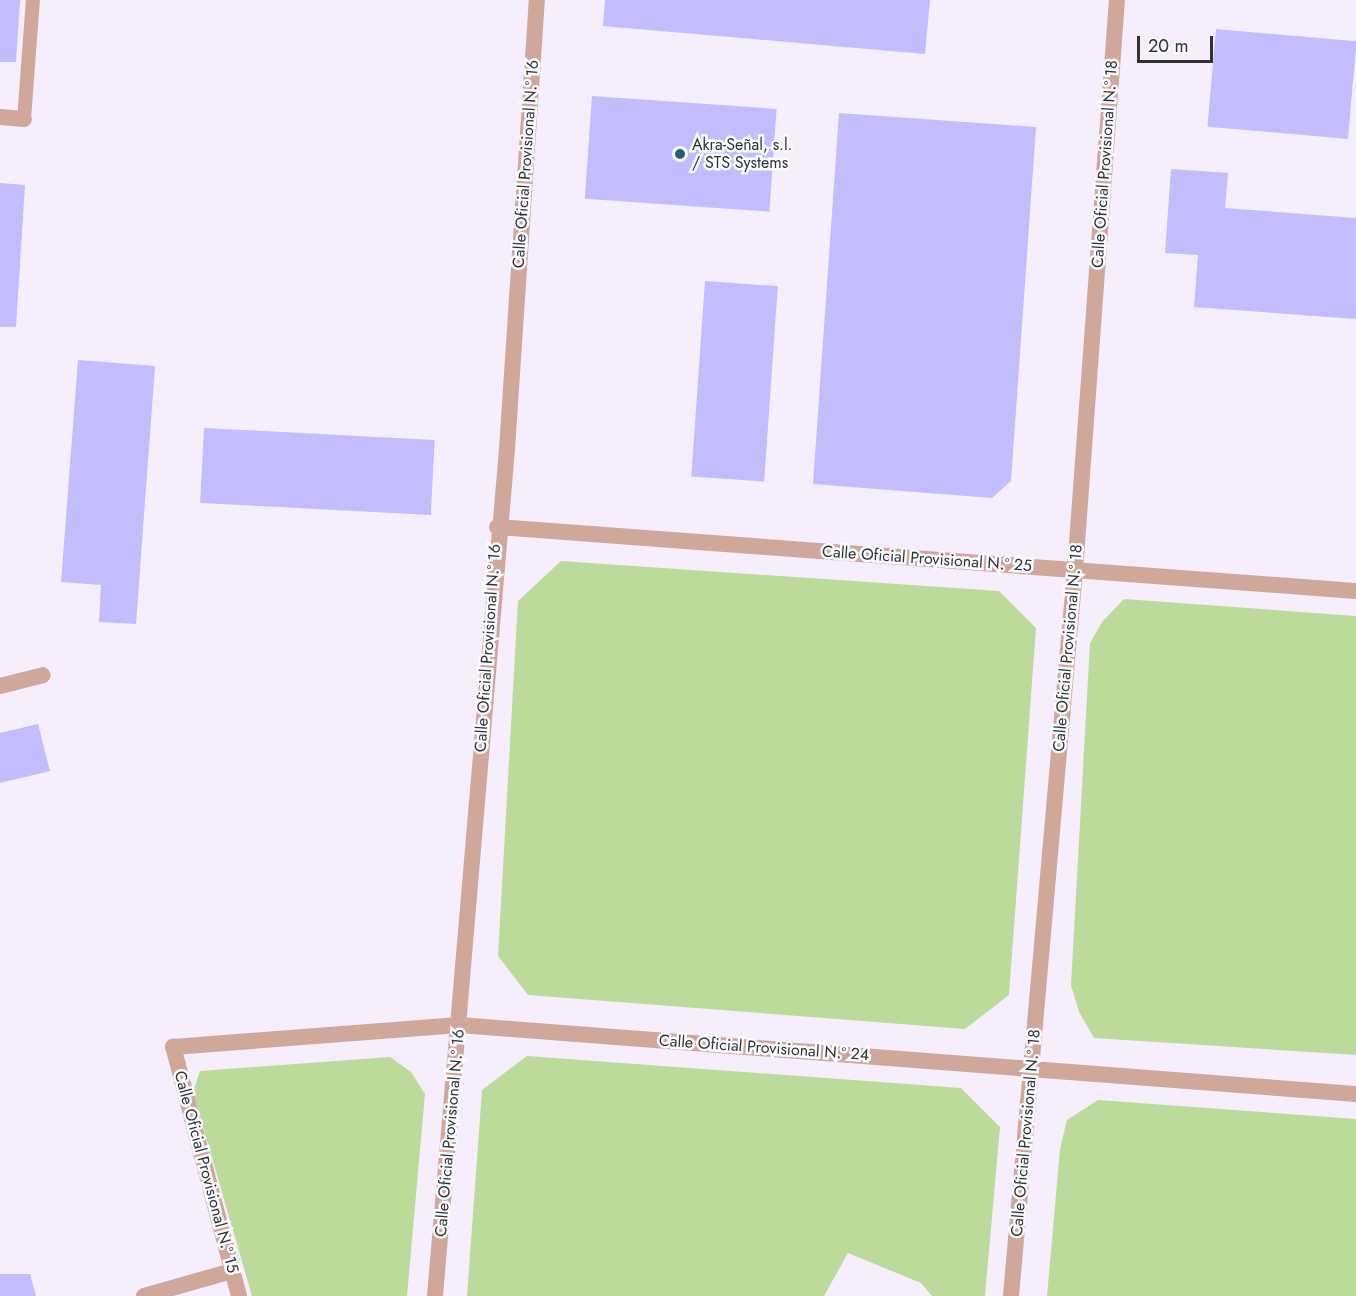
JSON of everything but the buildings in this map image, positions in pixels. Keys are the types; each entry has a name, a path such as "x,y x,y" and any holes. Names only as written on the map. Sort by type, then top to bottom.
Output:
{"street":[{"name":"Calle Oficial Provisional N.º 16","path":"435,1296 459,1025 497,527 508,437 537,0"},
{"name":"Calle Oficial Provisional N.º 18","path":"1011,1296 1033,1069 1075,570 1117,0"},
{"path":"0,117 24,119"},
{"name":"Calle Oficial Provisional N.º 25","path":"497,527 1356,591"},
{"path":"0,686 43,675"},
{"name":"Calle Oficial Provisional N.º 24","path":"173,1047 459,1025 1356,1094"},
{"name":"Calle Oficial Provisional N.º 15","path":"173,1047 239,1296"},
{"path":"144,1296 232,1271"}],"lane":[{"path":"24,119 33,0"}],"shaded area":[{"path":"0,0 1356,0 1356,1296 0,1296"}],"green space":[{"path":"561,561 999,591 1036,628 1009,995 965,1029 528,995 498,956 518,601"},
{"path":"1124,599 1356,616 1356,1055 1094,1038 1079,1012 1071,985 1090,643 1102,622"},
{"path":"527,1056 961,1088 1000,1127 985,1296 932,1296 921,1283 848,1253 824,1296 467,1296 482,1090"},
{"path":"390,1057 411,1072 425,1094 407,1296 252,1296 193,1092 200,1071"},
{"path":"1098,1100 1356,1119 1356,1296 1047,1296 1060,1149 1067,1120"}],"place":[{"name":"Akra-Señal, s.l. / STS Systems","path":"680,154"}]}
